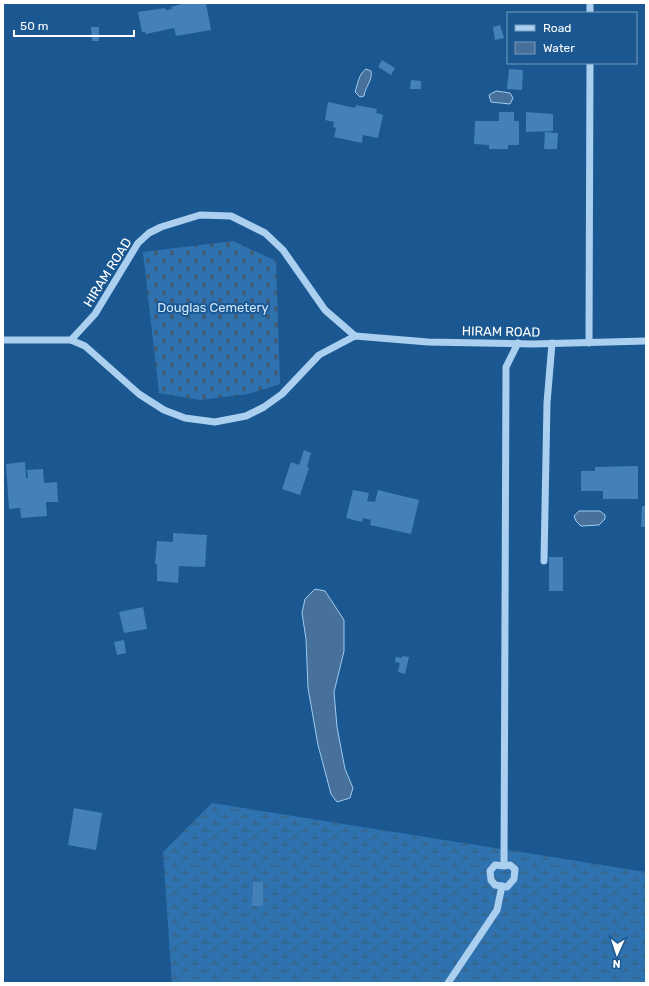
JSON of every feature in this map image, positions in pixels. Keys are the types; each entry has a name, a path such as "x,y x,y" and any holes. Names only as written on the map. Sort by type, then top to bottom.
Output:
{"street":[{"path":"590,64 590,342"},
{"name":"HIRAM ROAD","path":"71,340 95,314 138,243 149,233 161,227 200,214 231,216 265,233 283,250 325,310 355,336 428,342 552,343 646,341"},
{"path":"3,340 71,340 85,346 139,394 164,410 185,418 214,422 246,416 264,406 282,394 319,354 355,336"},
{"path":"504,866 506,367 518,343"},
{"path":"544,560 547,403 552,343"},
{"path":"494,865 504,866 510,865 515,869 514,879 507,886 495,885 490,871 494,865"},
{"path":"448,983 497,910 502,886"}],"green space":[{"name":"Douglas Cemetery","path":"233,241 276,261 280,384 248,394 200,400 159,393 143,252"},
{"path":"212,803 646,872 646,983 172,983 163,852"}],"water":[{"path":"366,69 371,71 371,77 364,96 360,97 355,92 360,77"},
{"path":"496,91 510,93 513,98 510,104 491,102 489,95"},
{"path":"579,511 600,511 605,515 605,519 599,525 581,526 576,521 574,516"},
{"path":"315,589 325,591 344,620 344,651 334,692 337,727 345,769 353,788 350,798 337,802 331,794 318,745 308,688 306,639 302,613 305,599"}],"building":[{"path":"184,3 206,3 211,30 176,36 174,28 146,34 145,32 142,32 138,12 165,8 166,10 172,9 171,7"},
{"path":"500,25 504,38 495,40 493,27"},
{"path":"91,27 99,27 99,41 92,41"},
{"path":"382,60 395,68 391,75 378,67"},
{"path":"509,69 523,70 522,90 507,89"},
{"path":"411,80 421,81 421,89 410,89"},
{"path":"328,102 355,108 356,105 377,109 376,113 383,115 378,138 363,135 362,143 334,137 336,128 333,127 334,122 325,120"},
{"path":"499,112 514,112 514,121 519,121 519,145 508,145 508,149 489,149 489,145 474,144 475,121 499,121"},
{"path":"526,112 553,114 553,131 526,132"},
{"path":"545,132 558,133 557,149 544,149"},
{"path":"304,450 311,453 307,467 309,468 300,495 282,489 291,462 299,465"},
{"path":"25,462 26,478 28,478 27,470 43,469 44,483 57,482 58,502 46,502 47,516 21,518 20,508 9,509 6,464"},
{"path":"638,466 638,499 603,499 603,491 581,491 581,471 595,471 595,467"},
{"path":"353,490 369,493 367,501 375,502 378,490 419,500 411,534 370,525 371,520 363,518 362,522 346,518"},
{"path":"642,506 646,506 646,527 641,527"},
{"path":"173,533 207,535 205,567 179,566 178,583 157,581 157,564 155,564 157,541 173,542"},
{"path":"549,557 563,557 563,591 549,591"},
{"path":"143,607 147,629 124,633 119,612"},
{"path":"124,640 126,653 117,655 114,642"},
{"path":"402,656 409,657 405,674 398,672 400,663 395,662 396,657 402,658"},
{"path":"74,808 102,813 96,850 68,845"},
{"path":"253,882 263,882 263,906 252,906"}]}
